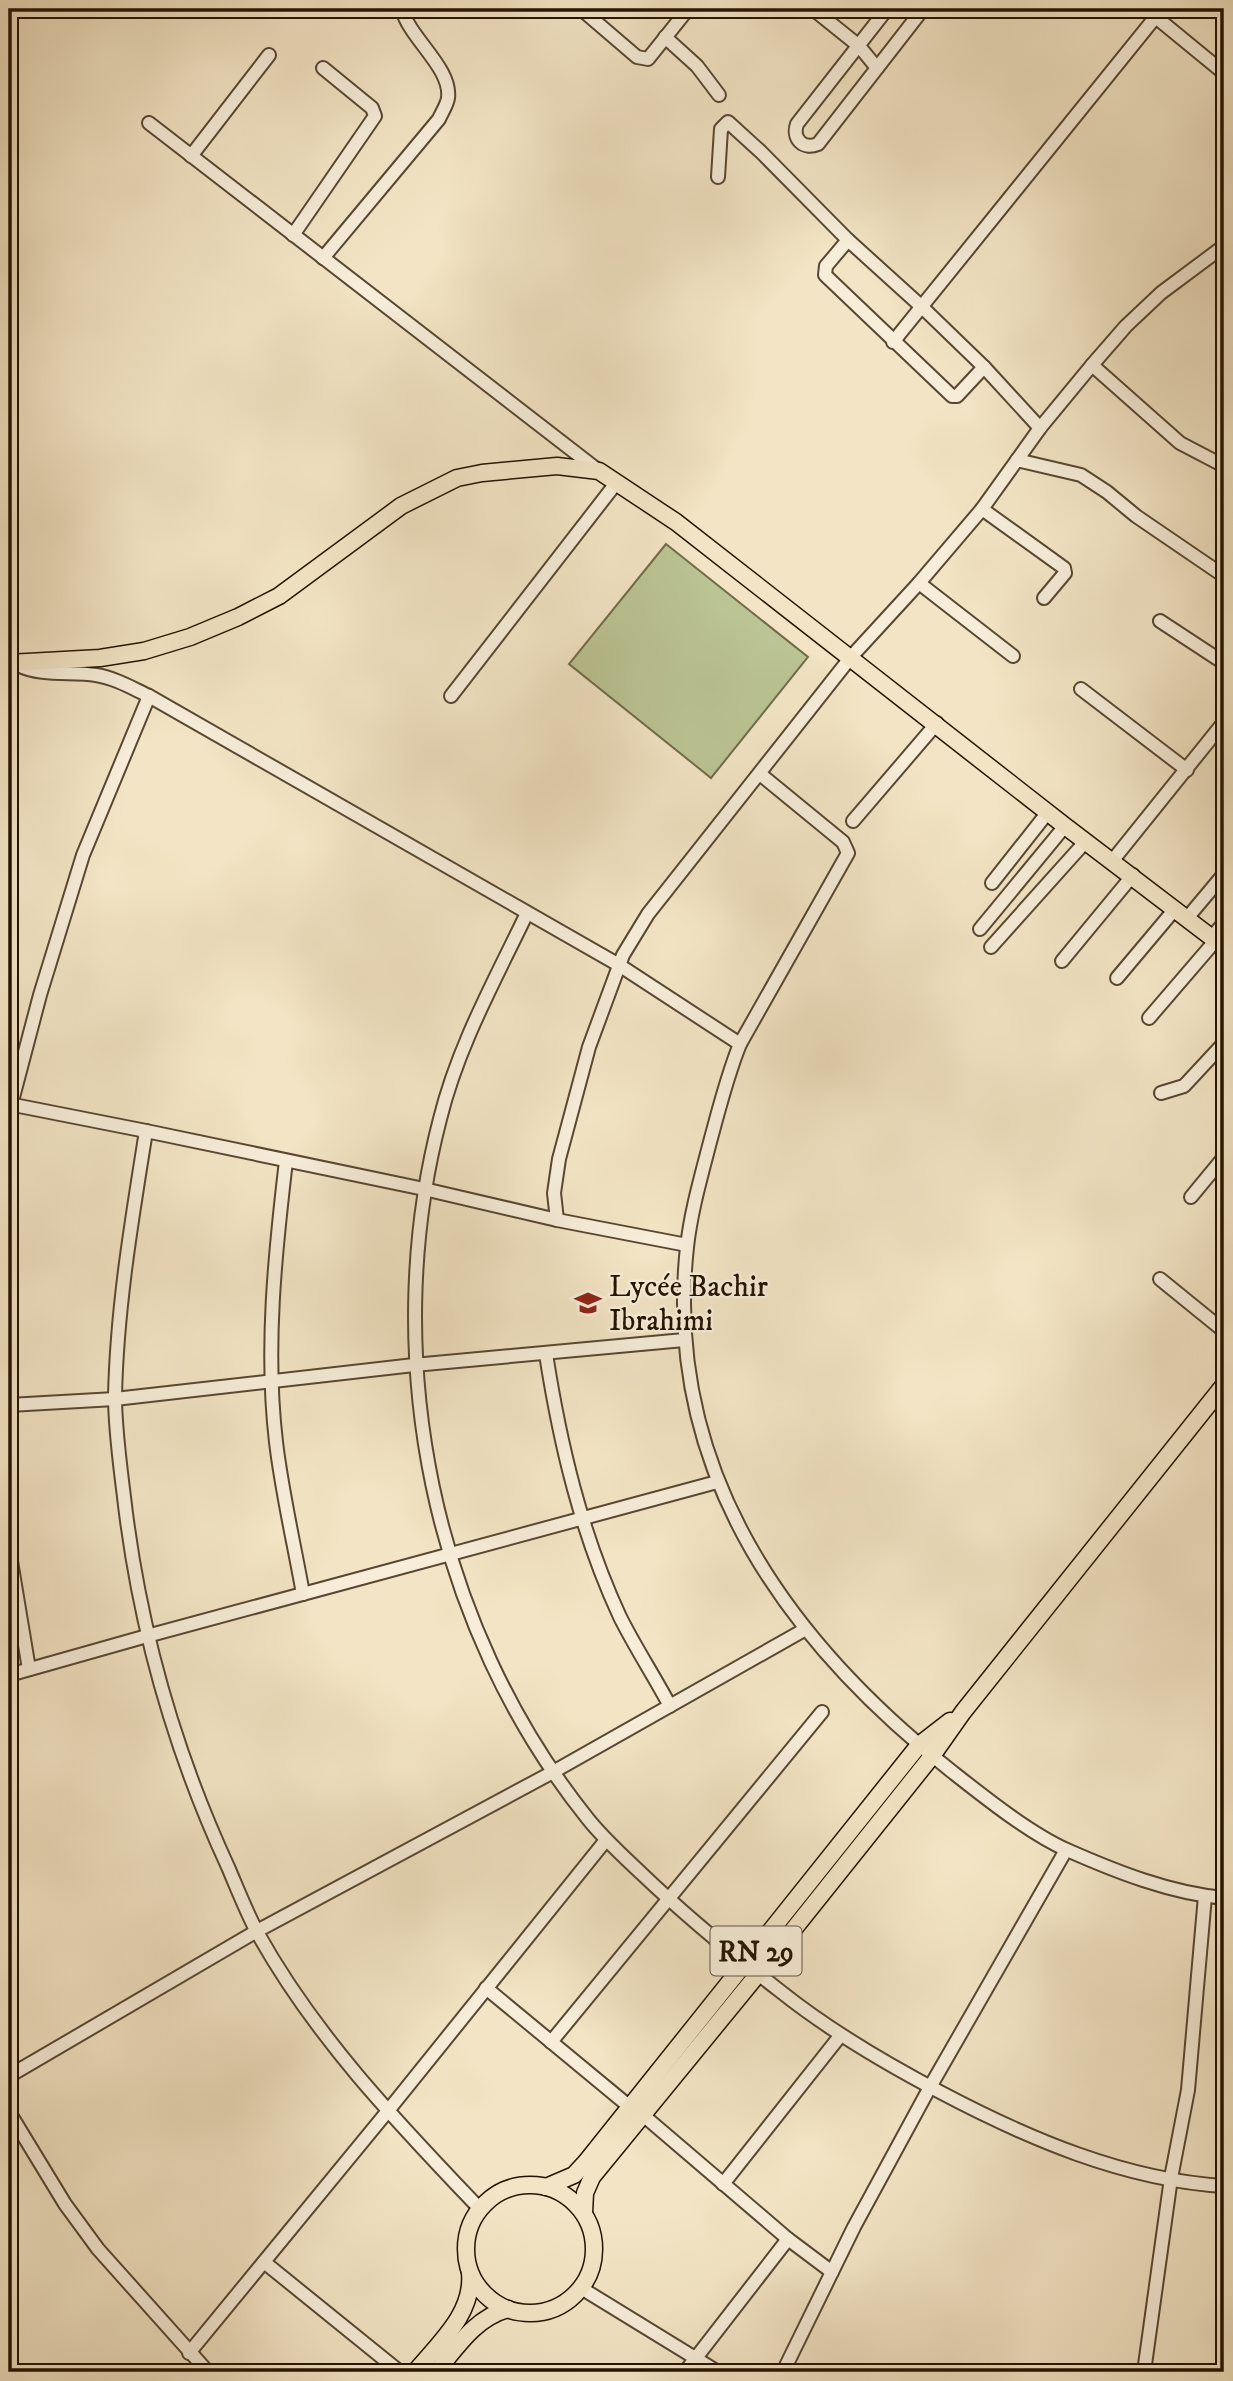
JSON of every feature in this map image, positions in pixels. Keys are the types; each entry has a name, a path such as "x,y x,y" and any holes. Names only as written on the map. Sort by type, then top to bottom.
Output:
{"main road":[{"path":"11,663 100,658 144,651 190,637 279,596 401,506 457,478 557,466 599,471 676,522 937,723 1065,826 1218,941"},
{"name":"RN 29","path":"584,2213 585,2193 592,2177 636,2111 751,1969 932,1756 963,1712 1224,1385"},
{"name":"RN 29","path":"751,1969 919,1745 963,1712"},
{"name":"RN 29","path":"546,2187 573,2175 636,2111"},
{"path":"522,2185 546,2187 564,2194 584,2213 593,2238 594,2256 589,2273 581,2288 568,2300 543,2311 526,2313 508,2309 494,2302 482,2291 467,2260 467,2238 474,2218 492,2198 522,2185"},
{"path":"415,2372 465,2308 471,2286 470,2270"},
{"path":"436,2372 476,2325 491,2315 508,2309"}],"street":[{"path":"323,258 439,119 448,100 448,86 441,71 409,26 402,9"},
{"path":"581,9 637,57 648,59 688,9"},
{"path":"813,9 859,46 877,68"},
{"path":"887,9 797,124 795,130 799,142 805,146 818,144 923,9"},
{"path":"893,342 1155,11 1224,73"},
{"path":"666,37 697,66 719,95"},
{"path":"191,156 269,55"},
{"path":"293,235 375,116 372,108 323,68"},
{"path":"718,177 721,129 729,122 848,240 984,367 1040,428"},
{"path":"149,123 599,471"},
{"path":"848,240 826,267 825,275 893,342 954,397 984,367"},
{"path":"557,1220 554,1193 570,1111 589,1047 619,965 648,914 851,657 982,509 1040,428 1092,365 1126,326 1161,293 1224,246"},
{"path":"1092,365 1180,443 1224,466"},
{"path":"1017,460 1081,475 1224,576"},
{"path":"451,696 617,482"},
{"path":"982,509 1064,568 1062,579 1044,598"},
{"path":"919,583 1013,656"},
{"path":"1160,621 1224,663"},
{"path":"11,663 34,670 109,678 149,696 619,965 740,1044"},
{"path":"1081,689 1186,770"},
{"path":"9,1128 10,1105 79,866 149,696"},
{"path":"1113,860 1224,722"},
{"path":"853,821 937,723"},
{"path":"760,774 843,842 848,853 740,1044 730,1067 697,1191 687,1245 684,1340 700,1429 717,1482 750,1548 804,1630 884,1714 932,1756 994,1804 1066,1850 1159,1885 1224,1898"},
{"path":"992,883 1048,812"},
{"path":"980,929 1065,826"},
{"path":"991,947 1086,841"},
{"path":"1117,978 1224,874"},
{"path":"1062,961 1133,875"},
{"path":"527,912 460,1054 440,1117 425,1189 415,1283 414,1365 428,1468 450,1554 481,1636 525,1725 553,1772 606,1840 668,1899 751,1969 841,2036 979,2112 1066,2150 1144,2174 1224,2186"},
{"path":"1149,1018 1218,941 1224,923"},
{"path":"1161,1093 1184,1086 1224,1043"},
{"path":"10,1105 687,1245"},
{"path":"146,1131 126,1253 118,1328 115,1399 127,1521 147,1636 166,1709 208,1823 257,1931 331,2042 387,2112 480,2209"},
{"path":"1191,1197 1224,1157"},
{"path":"286,1161 274,1262 272,1382 276,1442 303,1594"},
{"path":"1160,1279 1224,1331"},
{"path":"9,1405 115,1399 414,1365 684,1340"},
{"path":"546,1354 554,1405 583,1518 621,1618 670,1706"},
{"path":"9,1675 717,1482"},
{"path":"9,1549 29,1669"},
{"path":"9,2076 257,1931 553,1772 804,1630"},
{"path":"551,2042 822,1712"},
{"path":"189,2353 606,1840"},
{"path":"783,2372 832,2272 930,2087 1066,1850"},
{"path":"1144,2372 1171,2178 1188,2090 1205,1896"},
{"path":"486,1988 788,2239 832,2272"},
{"path":"723,2184 841,2036"},
{"path":"9,2112 65,2204 98,2249 208,2372"},
{"path":"685,2372 788,2239"},
{"path":"264,2262 400,2372"},
{"path":"581,2288 718,2372"}],"green space":[{"path":"666,544 808,657 711,778 569,664"}],"place":[{"name":"Lycée Bachir Ibrahimi","path":"588,1303"}]}
